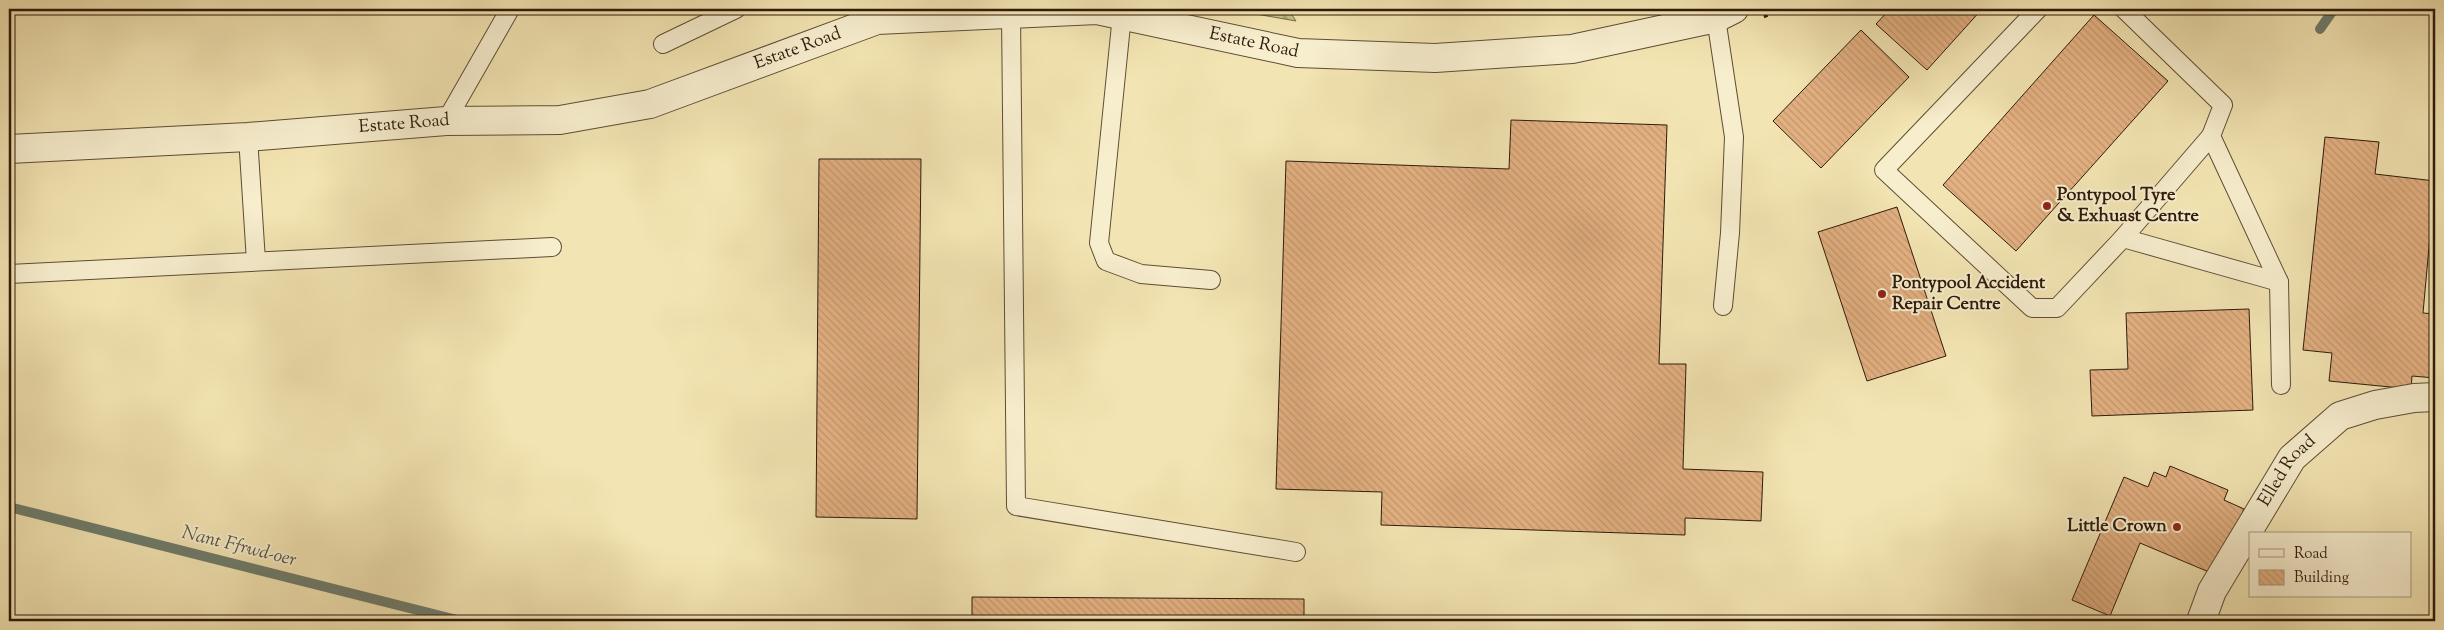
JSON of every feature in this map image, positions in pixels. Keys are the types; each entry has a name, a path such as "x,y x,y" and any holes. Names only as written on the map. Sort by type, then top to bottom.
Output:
{"street":[{"name":"Estate Road","path":"9,149 248,137 446,121 560,120 650,104 877,20 1097,10 1298,53 1435,58 1572,49 1723,22"},
{"name":"Elled Road","path":"2201,621 2212,591 2292,458 2340,416 2375,405 2414,398 2435,397"}],"lane":[{"path":"446,121 510,9"},
{"path":"663,44 736,9"},
{"path":"2038,9 1884,170 2032,308 2057,308 2123,238 2211,136 2223,105 2124,9"},
{"path":"1011,14 1016,506 1296,552"},
{"path":"1122,15 1099,243 1106,261 1140,274 1211,280"},
{"path":"1723,22 1734,137 1730,233 1724,306"},
{"path":"2211,136 2279,282 2280,385"},
{"path":"248,137 256,261"},
{"path":"2123,238 2279,282"},
{"path":"9,274 552,247"}],"path":[{"path":"1723,22 1779,9"}],"green space":[{"path":"1227,9 1288,9 1296,21"}],"building":[{"path":"1890,9 1982,9 1927,70 1876,24"},
{"path":"2094,15 2168,81 2016,251 1943,185"},
{"path":"1861,30 1909,77 1821,168 1773,121"},
{"path":"1511,120 1667,125 1659,364 1686,364 1683,469 1763,472 1761,521 1685,518 1685,535 1381,525 1382,492 1276,489 1286,161 1509,169"},
{"path":"2325,137 2379,142 2375,174 2435,181 2423,313 2435,314 2435,378 2412,376 2411,389 2329,381 2332,353 2303,350"},
{"path":"819,159 921,159 917,519 816,517"},
{"name":"Pontypool Accident Repair Centre","path":"1897,207 1946,356 1867,381 1818,232"},
{"path":"2249,309 2253,410 2092,416 2090,370 2128,369 2126,313"},
{"path":"2170,466 2228,490 2224,500 2244,509 2216,575 2140,543 2110,616 2072,600 2124,477 2148,487 2154,472 2166,477"},
{"path":"972,597 1304,599 1304,621 972,621"}],"waterway":[{"name":"Nant Ffrwd-oer","path":"2320,29 2334,9"},
{"name":"Nant Ffrwd-oer","path":"9,507 461,621"}],"place":[{"name":"Pontypool Tyre & Exhuast Centre","path":"2047,206"},
{"name":"Pontypool Accident Repair Centre","path":"1882,294"},
{"name":"Little Crown","path":"2177,527"}]}
